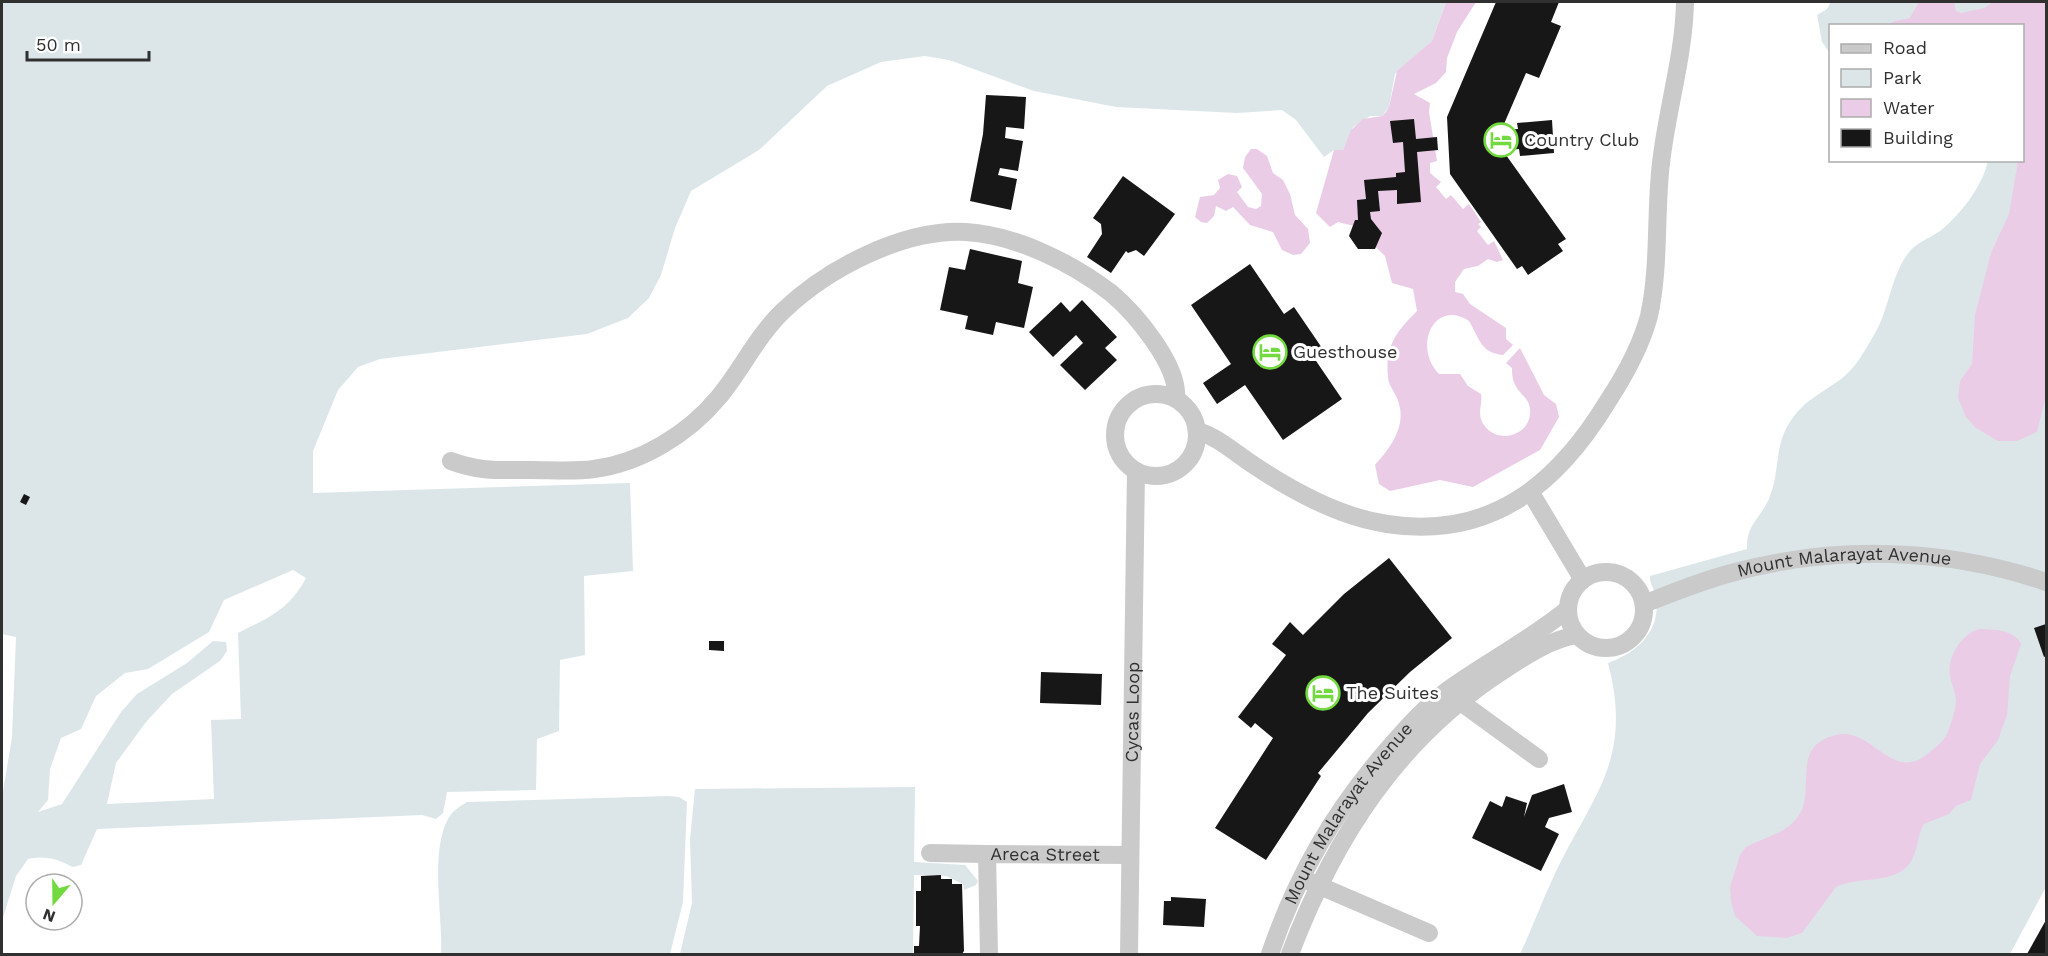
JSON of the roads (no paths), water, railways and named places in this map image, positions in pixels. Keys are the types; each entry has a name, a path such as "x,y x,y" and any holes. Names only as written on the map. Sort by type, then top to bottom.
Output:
{"street":[{"path":"1198,431 1216,438 1288,487 1349,514 1387,524 1428,526 1460,523 1507,507 1531,493 1569,458 1598,418 1633,358 1644,331 1654,280 1661,163 1685,2"},
{"path":"451,461 475,470 592,470 635,459 675,436 701,416 728,385 764,332 781,313 821,280 883,248 953,232 982,234 1023,246 1079,273 1112,295 1143,327 1166,363 1172,373 1176,398"},
{"path":"1152,393 1176,398 1191,413 1198,431 1197,444 1192,456 1173,472 1148,475 1136,471 1120,455 1116,445 1116,422 1122,411 1140,396 1152,393"},
{"name":"Cycas Loop","path":"1128,954 1136,471"},
{"path":"1531,493 1582,580"},
{"name":"Mount Malarayat Avenue","path":"1644,604 1736,572 1783,562 1859,555 1895,554 1946,557 2020,573 2046,582"},
{"path":"1607,572 1620,574 1631,581 1639,591 1644,604 1640,628 1623,645 1598,647 1587,643 1577,635 1572,627 1568,609 1575,588 1582,580 1594,574 1607,572"},
{"name":"Mount Malarayat Avenue","path":"1290,954 1318,885 1342,840 1378,788 1453,696 1568,609"},
{"name":"Mount Malarayat Avenue","path":"1270,954 1300,878 1323,836 1358,785 1412,722 1542,646 1577,635"},
{"path":"1453,696 1539,759"},
{"path":"930,853 987,854"},
{"name":"Areca Street","path":"989,954 987,854 1131,855"},
{"path":"1300,878 1429,933"}],"water":[{"path":"1446,2 1476,2 1457,32 1447,58 1446,72 1436,83 1414,94 1430,103 1429,112 1437,161 1430,163 1430,173 1441,182 1436,187 1446,199 1451,195 1463,209 1469,204 1481,222 1478,224 1481,227 1477,231 1488,245 1494,241 1503,260 1497,262 1488,259 1478,266 1464,269 1455,282 1455,292 1463,294 1470,304 1506,328 1506,339 1513,345 1503,355 1495,354 1481,343 1469,321 1457,316 1446,316 1437,320 1431,328 1428,351 1431,363 1439,374 1460,374 1468,386 1481,394 1480,413 1484,425 1496,435 1511,435 1524,428 1530,414 1529,404 1513,380 1512,368 1506,363 1520,348 1544,395 1556,404 1559,417 1540,450 1473,487 1440,480 1390,491 1379,484 1375,465 1392,442 1401,417 1397,398 1388,380 1388,357 1398,333 1417,311 1413,289 1392,283 1385,256 1354,226 1338,222 1330,227 1316,213 1334,150 1343,150 1351,130 1363,119 1382,116 1386,112 1397,71 1432,41"},
{"path":"1919,2 1954,2 1956,11 1961,13 1984,8 1993,2 2046,2 2046,396 2037,432 2017,441 1998,441 1976,428 1966,417 1958,398 1960,381 1972,364 1975,315 1991,253 2009,214 2018,162 2024,162 2024,24 1889,24 1910,18"},
{"path":"1251,149 1257,149 1267,156 1273,173 1283,180 1290,194 1295,215 1308,229 1310,243 1301,254 1293,255 1282,250 1273,232 1250,225 1233,207 1226,211 1216,206 1214,216 1207,223 1195,217 1200,197 1214,195 1220,188 1218,180 1228,174 1237,176 1242,187 1237,192 1248,207 1256,209 1261,206 1262,194 1243,168 1245,157"},
{"path":"1979,629 2009,633 2021,644 2010,676 2007,715 1998,740 1980,764 1971,800 1956,806 1949,814 1924,824 1913,859 1903,870 1885,877 1836,887 1802,933 1786,938 1757,936 1735,916 1730,887 1740,855 1746,847 1780,832 1797,818 1803,807 1808,759 1813,749 1821,741 1836,735 1848,734 1860,738 1891,758 1902,762 1914,762 1926,755 1946,736 1953,715 1956,699 1950,668 1953,653 1967,636"}],"place":[{"name":"Country Club","path":"1501,140"},
{"name":"Guesthouse","path":"1270,352"},
{"name":"The Suites","path":"1323,693"}]}
